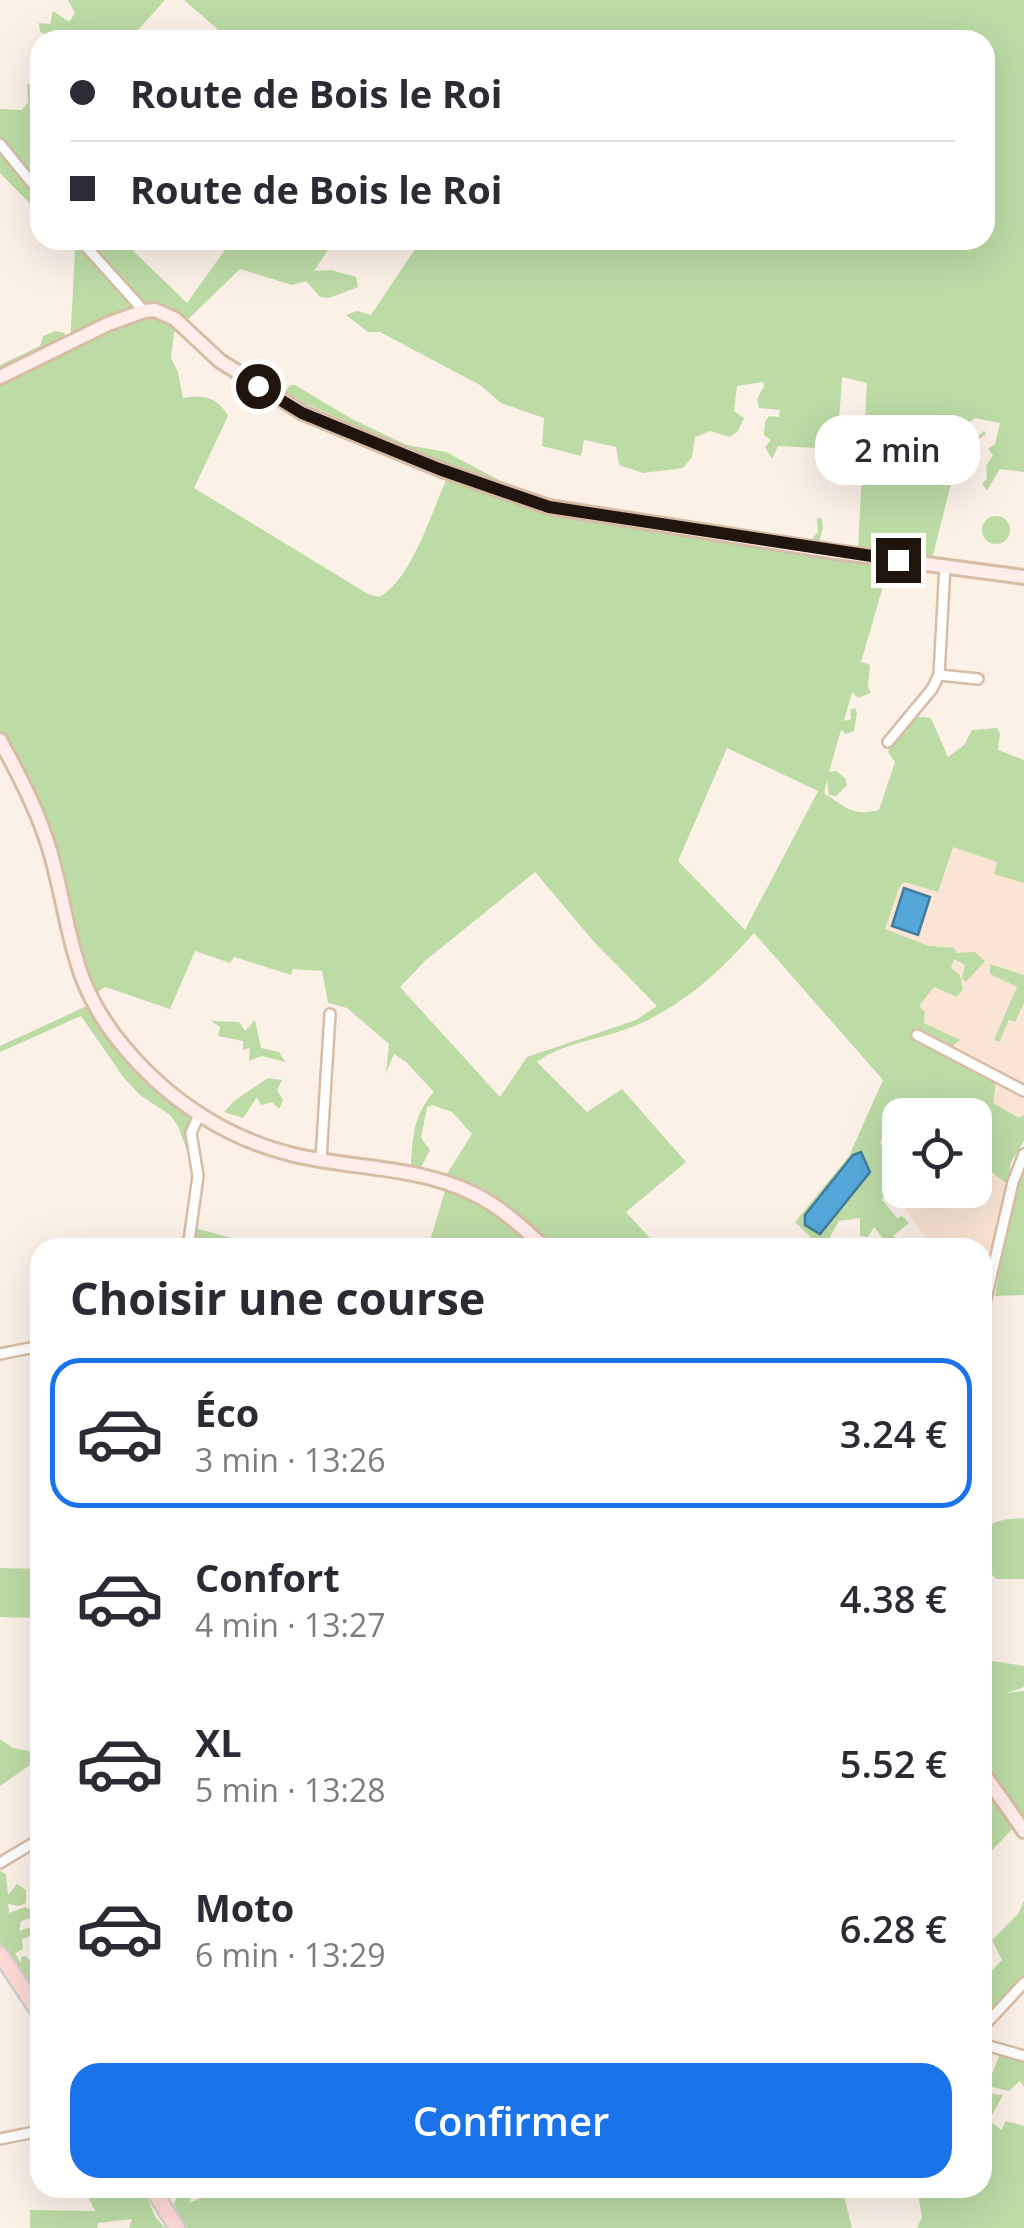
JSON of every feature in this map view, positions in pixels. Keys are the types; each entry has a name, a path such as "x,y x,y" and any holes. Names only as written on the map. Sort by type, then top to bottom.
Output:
{"main road":[{"path":"0,1954 30,1999"},
{"path":"158,2198 177,2228"}],"street":[{"path":"0,144 30,181"},
{"path":"89,250 144,310"},
{"path":"0,377 108,324 144,310 155,310 175,319 220,361 302,413 439,469 549,507 1024,577"},
{"path":"888,742 939,675 945,565"},
{"path":"939,675 978,679"},
{"path":"0,740 5,760 48,846 71,949 91,998 124,1047 199,1116 267,1146 444,1182 494,1206 533,1238"},
{"path":"320,1159 330,1014"},
{"path":"917,1034 1024,1091"},
{"path":"189,1238 198,1176 192,1133 199,1116"},
{"path":"992,1273 1013,1182 1024,1154"},
{"path":"0,1354 30,1348"},
{"path":"992,1785 1024,1831"},
{"path":"0,1862 30,1845"},
{"path":"992,2017 1024,1983"},
{"path":"992,2047 1024,2056"},
{"path":"0,2139 30,2133"}],"shaded area":[{"path":"857,814 1024,870 1024,1141 1011,1162 992,1261 992,1238 926,1238 904,1208 992,1208 992,1098 899,1098 748,925 761,904"}],"green space":[{"path":"68,0 165,0 138,30 40,30 39,23 50,24 53,11 69,22 75,13"},
{"path":"184,0 1024,0 1024,472 1000,469 987,490 982,484 993,455 988,449 995,444 1000,423 975,418 966,424 963,439 976,438 984,431 986,434 966,448 973,452 974,472 952,480 932,559 858,547 867,383 842,377 837,449 778,446 772,459 765,447 771,440 764,435 765,422 769,416 779,417 780,410 759,408 757,399 763,382 737,386 734,411 744,418 738,431 730,437 711,431 695,437 692,457 683,468 643,473 619,465 616,447 584,440 581,456 542,446 544,418 501,403 480,385 380,332 368,332 346,315 357,311 371,315 414,250 995,250 995,30 218,30"},
{"path":"27,84 30,85 30,204 0,173 0,109 22,110 28,102"},
{"path":"74,250 132,250 187,303 225,250 328,250 314,271 331,270 356,277 358,287 329,298 320,297 306,281 292,285 240,269 174,333 171,358 183,398 209,398 228,416 194,488 379,597 411,561 447,478 501,494 792,543 799,538 812,539 821,517 823,528 817,550 890,562 861,662 870,665 871,693 858,698 852,692 844,721 851,719 850,710 855,708 854,731 846,734 841,730 829,772 836,771 847,785 836,796 829,795 827,781 824,793 856,811 879,810 895,762 888,752 892,740 912,716 931,718 948,757 964,745 972,730 997,728 998,750 1024,760 1024,883 994,874 997,862 953,847 938,892 904,882 885,929 929,946 954,948 957,953 975,952 985,961 966,982 962,978 965,965 954,959 951,968 960,975 963,989 957,997 934,987 919,1006 925,1012 924,1023 960,1040 946,1052 996,1081 993,1103 1019,1118 1024,1115 1024,1141 1011,1162 1007,1184 992,1172 992,1098 882,1098 882,1208 889,1208 897,1218 902,1216 909,1223 893,1236 897,1238 883,1238 874,1227 868,1237 860,1236 860,1218 839,1221 831,1238 812,1238 795,1222 849,1156 883,1080 754,933 711,977 662,1013 537,1062 587,1112 622,1089 686,1162 626,1212 650,1238 537,1238 445,1177 472,1134 452,1112 432,1105 427,1107 421,1138 430,1150 421,1167 411,1164 418,1117 434,1092 394,1054 386,1073 389,1044 347,1008 328,1003 322,971 293,969 291,975 234,957 230,963 195,951 170,1009 105,987 95,994 15,762 0,733 0,365 40,346 43,336 55,331 65,333 70,346","holes":["727,748 818,791 745,930 678,861","535,872 595,943 657,1006 636,1020 527,1057 500,1097 400,987 426,960"]},
{"path":"290,385 407,445 446,452 512,487 443,463 283,394"},
{"path":"996,516 1006,520 1010,530 1006,540 996,544 986,540 982,530 986,520"},
{"path":"990,964 1024,975 1024,1003 1015,1022 1009,1020 999,1042 994,1040 1017,987 990,974"},
{"path":"89,1005 99,1024 140,1074 189,1113 193,1167 170,1115 140,1095 124,1078 81,1016 0,1052 0,1046"},
{"path":"255,1020 261,1048 279,1052 285,1062 262,1056 249,1061 250,1048 243,1050 243,1041 218,1036 220,1027 211,1021 239,1022 245,1031"},
{"path":"268,1078 282,1080 277,1090 283,1100 279,1109 272,1102 261,1105 257,1097 243,1118 224,1112 234,1101"},
{"path":"1024,1163 1024,1295 995,1296 1009,1218"},
{"path":"419,1181 453,1191 484,1206 529,1238 431,1238 445,1191"},
{"path":"195,1228 231,1238 194,1238"},
{"path":"1024,1518 1024,1579 997,1579 992,1575 992,1524"},
{"path":"0,1568 30,1569 30,1618 0,1617"},
{"path":"992,1661 1024,1666 1024,1687 1007,1693 1024,1691 1024,1821 992,1776"},
{"path":"0,1739 13,1748 30,1751 30,1765 0,1786"},
{"path":"992,1793 1016,1825 992,1850"},
{"path":"0,1871 6,1874 8,1895 17,1884 26,1890 26,1903 8,1904 9,1913 25,1907 30,1910 30,1918 21,1921 19,1931 30,1927 30,1936 22,1939 23,1949 15,1953 21,1963 21,1957 26,1956 30,1961 30,1988 0,1943"},
{"path":"1024,1901 1024,1978 992,2014 992,1970 1002,1960 992,1940 1018,1914"},
{"path":"1014,2049 1024,2054 1024,2087 1020,2081 1009,2091 992,2087 992,2074 1001,2052"},
{"path":"992,2094 1003,2095 992,2115"},
{"path":"1006,2121 1024,2126 1024,2228 917,2228 922,2217 919,2198 992,2198 992,2122 1001,2130"},
{"path":"88,2198 148,2198 155,2217 165,2228 129,2228 132,2219 98,2223 97,2228 30,2228 30,2210 95,2211"},
{"path":"177,2198 191,2198 189,2203 201,2198 844,2198 852,2228 187,2228 174,2204"}],"water":[{"path":"904,888 930,897 918,935 892,926"},
{"path":"861,1152 870,1172 820,1234 805,1225 805,1215 853,1155"}],"route":[{"path":"258,386 302,413 439,469 549,507 898,560"}]}
